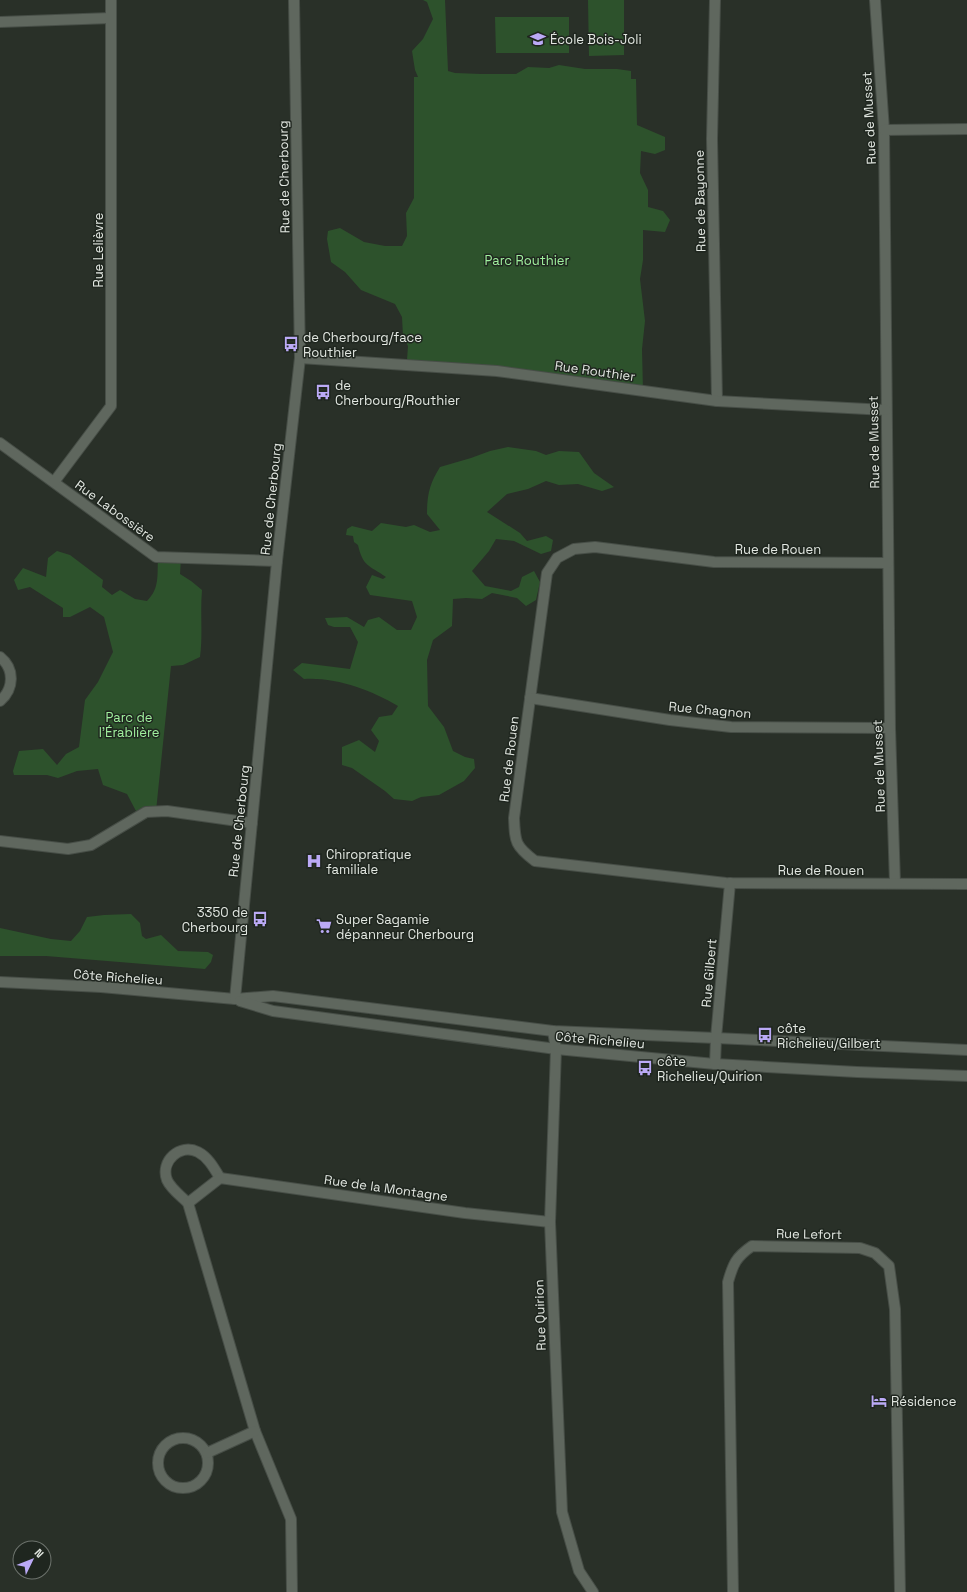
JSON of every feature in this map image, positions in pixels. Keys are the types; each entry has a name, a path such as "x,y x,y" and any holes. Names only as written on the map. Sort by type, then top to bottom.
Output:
{"street":[{"name":"Rue Lelièvre","path":"54,482 111,406 111,0"},
{"name":"Rue de Cherbourg","path":"235,999 277,561 300,358 294,0"},
{"name":"Rue de Bayonne","path":"715,0 712,139 716,401"},
{"name":"Rue de Musset","path":"875,0 884,130 890,728 895,883"},
{"path":"0,22 111,18"},
{"path":"884,130 967,129"},
{"name":"Rue Routhier","path":"300,358 497,371 716,401 886,410"},
{"name":"Rue Labossière","path":"0,443 156,556 277,561"},
{"name":"Rue de Rouen","path":"888,563 714,562 595,547 574,549 557,558 547,573 514,818 515,839 523,852 535,861 730,883 967,884"},
{"path":"0,657 5,661 11,677 7,694 0,701"},
{"name":"Rue Chagnon","path":"530,698 670,720 731,727 890,728"},
{"path":"0,841 68,849 91,845 146,812 167,811 252,823"},
{"name":"Rue Gilbert","path":"716,1064 716,1038 730,883"},
{"name":"Côte Richelieu","path":"0,982 95,987 235,999 273,996 553,1031 967,1050"},
{"name":"Côte Richelieu","path":"235,999 273,1011 556,1050 716,1064 857,1072 967,1076"},
{"name":"Rue Quirion","path":"553,1031 556,1050 550,1222 562,1512 579,1571 593,1592"},
{"path":"188,1203 220,1178 210,1162 197,1152 183,1150 170,1158 166,1172 167,1180 188,1203 255,1431 291,1518 292,1592"},
{"name":"Rue de la Montagne","path":"220,1178 465,1213 550,1222"},
{"name":"Rue Lefort","path":"733,1592 728,1282 732,1268 740,1255 752,1246 860,1248 875,1253 889,1266 895,1309 900,1592"},
{"path":"207,1453 255,1431"},
{"path":"187,1437 196,1440 207,1453 209,1461 208,1470 198,1483 191,1487 175,1487 162,1477 158,1469 159,1453 170,1440 187,1437"}],"green space":[{"name":"Parc Routhier","path":"423,0 445,0 448,71 455,73 516,74 528,67 549,68 559,65 585,69 617,69 631,71 631,79 636,79 637,125 665,137 665,150 655,154 641,151 640,173 648,190 648,207 663,211 670,220 665,232 643,230 643,260 640,279 645,321 642,349 643,391 413,366 413,360 407,360 408,346 403,336 402,317 395,304 361,290 345,272 331,262 327,239 328,231 340,228 364,242 385,246 402,246 407,236 406,213 414,198 414,77 418,77 415,70 412,51 423,39 433,19 427,2"},
{"path":"588,0 624,0 624,55 589,56"},
{"path":"495,17 569,17 569,53 496,53"},
{"path":"508,447 536,451 546,455 559,451 579,452 594,473 614,487 602,491 578,484 559,485 546,481 528,489 507,494 487,512 520,533 527,541 546,536 553,540 551,551 541,554 514,541 496,539 489,551 472,571 485,586 511,591 519,587 522,577 534,571 540,582 536,600 526,606 517,598 492,593 482,599 453,599 452,626 433,640 427,660 428,706 444,727 453,751 465,757 474,759 475,768 464,781 439,795 421,797 412,801 394,799 352,768 342,765 342,747 359,740 375,752 379,741 371,730 379,717 392,715 398,706 365,690 341,682 304,679 293,670 302,663 350,669 358,642 350,627 334,627 328,625 325,618 347,617 364,627 368,620 379,617 397,630 411,630 417,617 412,601 370,595 366,587 372,575 383,579 386,577 365,562 362,558 358,545 354,542 353,536 346,535 347,529 352,526 372,531 381,523 406,527 414,525 430,532 440,530 427,514 430,489 440,467 490,451"},
{"name":"Parc de l'Érablière","path":"57,551 70,555 103,580 102,587 112,595 120,590 135,599 147,601 156,586 158,576 158,558 181,558 180,574 202,590 200,657 183,665 171,666 156,811 145,806 136,811 127,794 103,785 98,769 77,771 58,778 47,775 14,775 13,771 19,751 43,749 57,765 66,754 79,747 85,700 98,682 113,652 104,617 90,607 70,617 63,617 63,608 30,587 18,590 14,580 23,568 46,577 48,558"},
{"path":"131,914 140,923 142,936 146,939 161,935 178,951 208,952 213,955 211,962 205,969 46,956 0,956 0,928 51,939 71,941 80,931 87,917"}],"place":[{"name":"École Bois-Joli","path":"538,39"},
{"name":"de Cherbourg/face Routhier","path":"291,344"},
{"name":"de Cherbourg/Routhier","path":"323,392"},
{"name":"Chiropratique familiale","path":"314,861"},
{"name":"3350 de Cherbourg","path":"260,919"},
{"name":"Super Sagamie dépanneur Cherbourg","path":"324,926"},
{"name":"côte Richelieu/Gilbert","path":"765,1035"},
{"name":"côte Richelieu/Quirion","path":"645,1068"},
{"name":"Résidence","path":"879,1401"}]}
